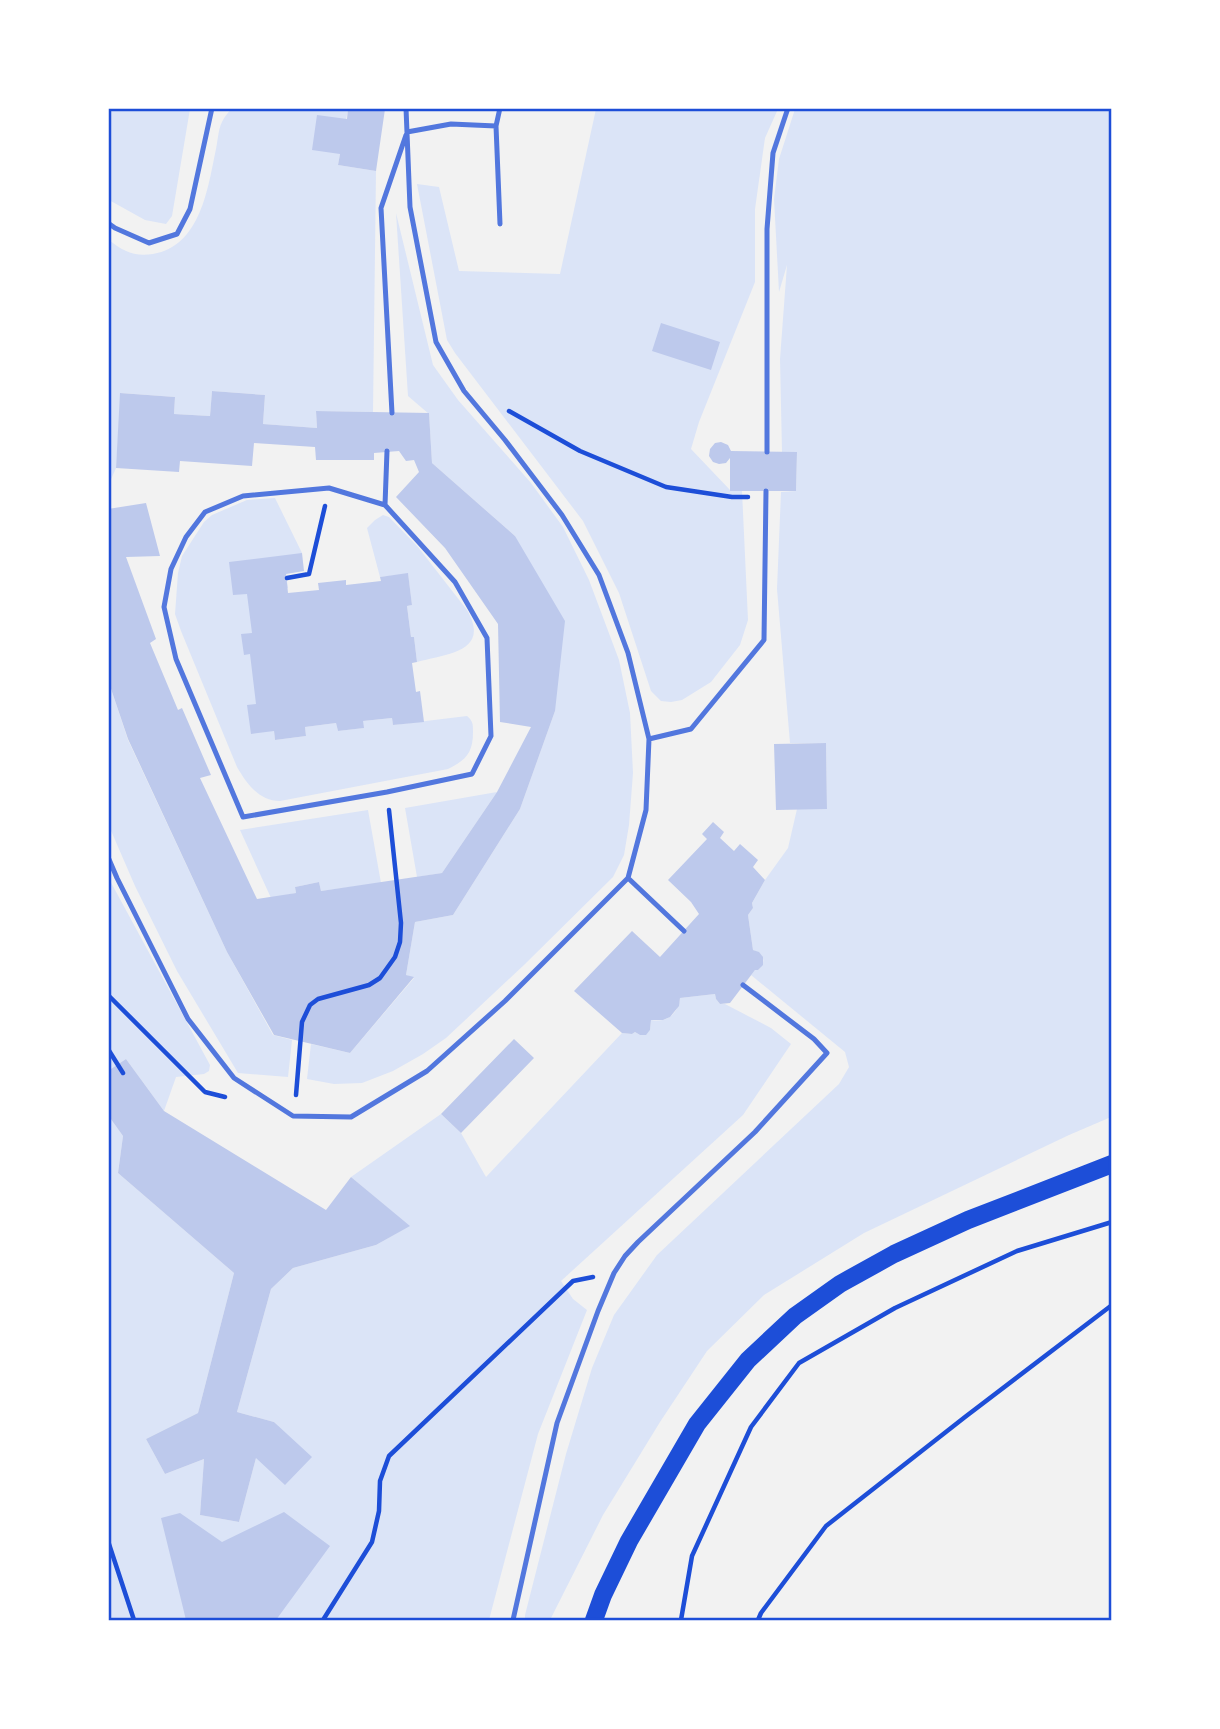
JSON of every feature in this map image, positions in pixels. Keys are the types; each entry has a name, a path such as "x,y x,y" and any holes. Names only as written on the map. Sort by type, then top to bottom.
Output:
{"main road":[{"path":"594,1620 629,1541 697,1424 748,1360 795,1316 840,1284 894,1254 968,1220 1111,1164"}],"lane":[{"path":"108,223 149,243 177,234 190,209 212,108"},
{"path":"108,857 188,1018 234,1078 293,1116 351,1117 427,1071 505,1001 628,878 646,810 649,739 628,653 599,575 562,515 464,391 436,342 410,207 407,108"},
{"path":"500,108 496,125 500,224"},
{"path":"767,452 767,229 773,153 788,108"},
{"path":"407,132 451,124 496,125"},
{"path":"392,413 381,208 407,132"},
{"path":"385,505 387,452"},
{"path":"329,488 385,505 455,582 487,638 491,736 472,774 243,817 176,659 164,607 171,569 186,537 205,512 243,496 329,488"},
{"path":"649,739 691,729 764,640 766,494"},
{"path":"108,882 117,878"},
{"path":"628,878 684,931"},
{"path":"513,1620 557,1423 614,1273 638,1242 755,1132 827,1053 814,1039 743,985"}],"path":[{"path":"509,411 580,451 666,486 732,497 766,494"},
{"path":"287,578 309,574 329,488"},
{"path":"293,1116 302,1022 310,1005 318,999 369,985 380,978 395,957 400,942 401,923 387,792"},
{"path":"108,995 205,1092 238,1100 247,1086"},
{"path":"108,1049 123,1073"},
{"path":"681,1620 692,1556 751,1427 799,1363 895,1308 1017,1251 1111,1222"},
{"path":"323,1620 372,1542 379,1511 380,1481 389,1456 573,1281 614,1273"},
{"path":"758,1620 826,1526 1111,1305"},
{"path":"108,1541 134,1620"}],"shaded area":[{"path":"109,108 190,109 172,216 166,224 145,220 109,200"},
{"path":"231,109 348,109 338,165 376,171 373,412 316,411 317,428 263,424 265,395 212,391 210,416 174,414 175,397 121,393 116,468 109,484 109,240 129,252 146,255 169,249 182,240 200,213 210,180 220,128"},
{"path":"596,109 778,109 765,138 755,209 755,282 699,422 691,449 730,490 742,491 748,620 740,645 711,682 682,700 671,702 661,701 651,691 619,593 583,521 447,340 417,184 439,187 459,271 560,274"},
{"path":"795,109 1111,109 1111,1117 864,1233 764,1295 707,1351 660,1422 603,1515 550,1620 525,1620 566,1454 592,1368 614,1315 657,1255 839,1084 849,1067 845,1052 751,975 761,967 763,961 762,956 753,950 748,915 753,908 752,903 788,848 797,809 827,809 826,743 790,743 777,589 781,492 796,491 797,452 782,452 780,359 787,265 779,292 774,199 779,159"},
{"path":"396,213 433,365 458,400 531,483 563,527 589,580 619,660 630,713 633,773 624,855 613,877 446,1038 393,1071 362,1083 334,1084 307,1079 311,1044 350,1053 414,978 406,975 415,922 453,915 520,809 555,711 515,536 432,463 429,414 408,396"},
{"path":"275,498 302,553 286,574 288,588 265,591 269,693 275,740 306,736 305,727 336,723 338,731 363,728 363,721 392,718 393,725 467,716 472,723 473,739 470,751 460,762 448,769 280,801 260,795 245,779 237,767 175,614 178,573 182,556 204,522 212,515 247,500"},
{"path":"383,515 389,517 418,547 467,610 474,635 470,643 462,649 417,662 407,606 412,605 408,574 380,577 367,528"},
{"path":"108,680 128,740 227,952 273,1035 292,1040 288,1077 238,1073 177,971 135,886 109,826"},
{"path":"497,792 442,873 417,877 405,808"},
{"path":"368,810 381,883 321,891 319,882 295,887 296,893 271,898 240,830"},
{"path":"108,877 210,1065 209,1071 204,1074 176,1077 164,1111 126,1059 109,1071"},
{"path":"715,994 720,1004 725,1004 771,1028 791,1044 743,1115 561,1281 573,1299 587,1310 538,1434 489,1620 109,1620 108,1115 123,1136 118,1173 234,1273 198,1413 146,1439 165,1474 204,1459 200,1515 239,1522 256,1458 278,1426 274,1422 237,1412 271,1289 293,1268 376,1245 409,1226 351,1177 441,1114 461,1133 486,1177 622,1033 646,1034 650,1030 651,1020 667,1019 671,1016 677,1009 680,998"}],"building":[{"path":"348,108 385,109 376,171 338,165 340,154 312,150 317,115 347,119"},
{"path":"661,323 720,342 711,370 652,351"},
{"path":"212,391 265,395 263,424 317,428 316,411 429,413 432,463 515,536 565,621 555,711 520,809 453,915 415,922 406,975 414,977 350,1053 274,1035 227,952 128,739 108,680 108,509 146,503 160,556 126,557 156,639 150,643 178,710 182,708 211,775 200,778 257,899 296,893 295,887 319,882 321,891 442,873 497,792 531,727 500,722 498,624 445,548 396,497 419,472 414,460 406,461 399,451 374,453 374,460 316,460 315,447 254,443 252,466 180,461 179,472 116,468 120,393 175,397 174,414 210,416"},
{"path":"715,443 728,445 731,451 797,452 796,491 730,491 730,458 726,463 719,464 713,462 709,456"},
{"path":"302,553 304,571 286,574 288,593 319,590 318,583 346,580 346,585 381,581 380,577 408,573 412,605 407,606 417,662 412,663 416,692 420,691 424,722 393,725 392,718 363,721 364,728 338,731 336,723 305,727 306,736 275,740 274,731 251,734 247,705 256,704 250,654 244,655 241,634 252,633 247,594 233,595 229,562"},
{"path":"826,743 827,809 776,810 774,744"},
{"path":"713,822 724,832 720,838 734,851 740,844 758,860 753,867 765,880 748,915 753,950 763,957 763,965 755,970 730,1003 720,1004 715,994 680,998 679,1006 670,1017 651,1020 650,1030 646,1035 622,1033 574,991 632,931 660,957 699,914 691,902 668,880 707,839 702,834"},
{"path":"514,1039 534,1058 461,1133 441,1114"},
{"path":"126,1059 164,1111 326,1210 351,1177 410,1226 376,1245 293,1268 271,1289 237,1412 274,1422 312,1457 285,1485 256,1458 239,1522 200,1515 204,1459 165,1474 146,1439 198,1413 234,1273 118,1173 123,1136 108,1115 108,1071"},
{"path":"284,1512 330,1546 276,1620 186,1620 161,1518 180,1513 222,1542"}]}
